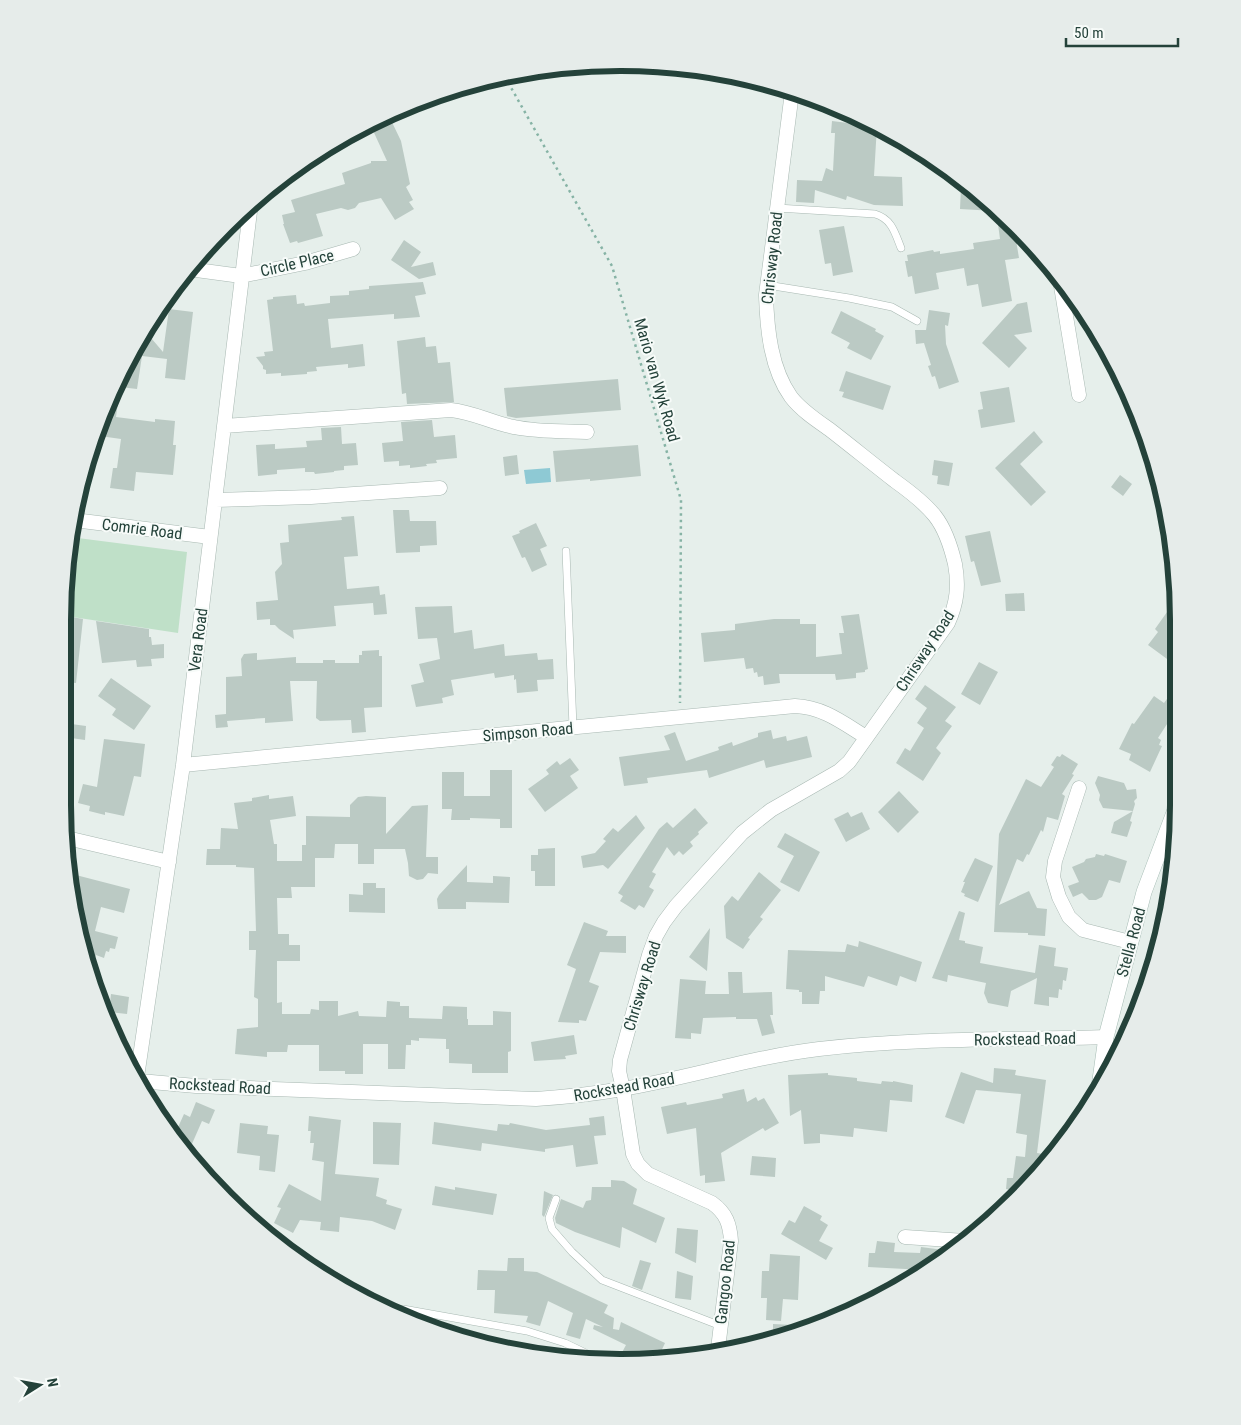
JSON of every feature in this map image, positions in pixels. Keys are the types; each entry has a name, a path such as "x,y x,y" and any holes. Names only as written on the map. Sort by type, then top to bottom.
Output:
{"main road":[{"name":"Stella Road","path":"1102,1068 1106,1037 1130,942 1144,892 1169,825"}],"street":[{"name":"Chrisway Road","path":"623,1089 619,1071 620,1060 649,955 664,922 676,906 742,833 771,810 839,771 849,762 948,623 954,610 958,586 953,557 944,529 934,515 924,504 800,408 778,373 767,322 767,285 791,98"},
{"name":"Vera Road","path":"139,1067 183,765 249,216"},
{"name":"Circle Place","path":"198,270 241,276 306,263 354,249"},
{"path":"1062,295 1079,395"},
{"path":"224,426 451,410 474,414 514,427 587,432"},
{"path":"216,500 311,497 440,488"},
{"name":"Comrie Road","path":"81,521 210,537"},
{"name":"Simpson Road","path":"183,765 795,706 806,706 834,716 866,737"},
{"path":"1079,788 1055,861 1053,876 1059,897 1070,917 1084,930 1130,942"},
{"path":"72,839 169,862"},
{"name":"Rockstead Road","path":"147,1082 196,1086 536,1098 574,1096 623,1089 756,1060 818,1050 925,1042 1106,1037"},
{"name":"Gangoo Road","path":"623,1089 633,1154 638,1164 648,1174 712,1203 721,1210 727,1219 730,1228 730,1241 718,1345"},
{"path":"905,1236 955,1240"}],"lane":[{"path":"777,208 875,214 884,217 892,225 901,248"},
{"path":"767,285 892,307 917,321"},
{"path":"566,551 573,728"},
{"path":"556,1199 549,1218 552,1229 572,1252 602,1280 720,1326"},
{"path":"404,1309 527,1331 565,1343 586,1353"}],"path":[{"name":"Mario van Wyk Road","path":"508,83 612,266 681,500 680,717"}],"green space":[{"path":"78,538 187,552 178,633 71,617 72,585"}],"water":[{"path":"550,468 551,482 526,484 524,470"}],"building":[{"path":"832,121 848,123 848,121 876,135 874,176 902,177 903,206 874,205 847,196 846,200 815,190 814,203 796,202 797,180 822,181 826,168 833,171 835,133 831,133"},
{"path":"392,122 401,141 410,184 406,187 413,200 409,202 414,209 395,220 381,198 359,203 355,208 348,210 341,208 316,214 323,236 298,243 297,241 290,243 283,224 282,215 295,212 291,200 345,184 342,173 371,163 371,161 387,161 373,131"},
{"path":"961,190 986,210 960,209"},
{"path":"998,224 1000,224 1016,239 1019,258 1005,260 1012,301 982,307 978,284 967,286 964,268 936,273 939,289 915,294 912,276 908,277 905,261 908,261 907,255 933,250 934,252 940,251 940,254 974,249 973,243 1000,239"},
{"path":"844,226 853,272 833,276 831,263 825,264 819,230"},
{"path":"404,240 421,252 411,267 433,262 436,275 419,279 391,260"},
{"path":"423,282 426,294 415,296 420,317 394,319 394,314 328,319 331,348 363,344 365,366 348,368 348,364 316,367 317,371 307,372 307,374 281,376 281,373 266,374 266,370 263,369 263,366 256,357 265,356 264,352 273,351 267,300 273,299 273,297 296,295 297,304 304,303 305,306 330,303 330,296 349,295 349,291 369,289 369,286"},
{"path":"1027,302 1032,332 1014,335 1027,348 1009,368 982,343 1017,304"},
{"path":"169,309 193,312 185,380 165,378 167,359 142,356 137,389 124,387 150,337 163,352"},
{"path":"929,310 950,313 948,326 945,325 946,344 959,382 939,389 935,376 932,377 928,366 931,365 924,343 916,344 915,330 926,330"},
{"path":"841,311 876,329 875,331 884,336 871,360 847,348 850,343 831,333"},
{"path":"425,337 426,347 436,346 438,363 450,362 454,402 407,404 406,393 402,394 397,341"},
{"path":"846,371 891,386 883,410 842,397 844,392 839,391"},
{"path":"618,379 621,410 516,418 507,416 504,388"},
{"path":"1009,387 1015,422 981,428 978,410 983,409 980,392"},
{"path":"118,398 116,417 155,422 155,419 175,421 173,445 176,445 173,475 136,472 134,491 110,488 113,468 117,468 121,439 103,436"},
{"path":"432,420 434,437 455,435 457,458 436,460 437,463 410,468 410,465 399,466 399,461 384,462 382,443 403,441 401,422"},
{"path":"341,427 342,444 356,443 358,465 344,466 344,470 334,472 315,474 314,472 305,472 305,468 277,470 277,474 258,476 256,445 275,444 275,449 307,447 306,441 322,440 321,428"},
{"path":"1034,431 1043,442 1020,464 1046,492 1031,506 995,468"},
{"path":"638,445 641,476 556,482 553,451"},
{"path":"517,455 519,474 505,476 503,457"},
{"path":"934,460 953,463 949,486 937,484 938,476 932,475"},
{"path":"1120,475 1132,484 1123,496 1111,487"},
{"path":"393,510 409,510 410,521 436,521 437,545 420,546 420,552 396,553"},
{"path":"354,516 358,556 344,557 347,589 379,586 380,595 385,594 387,614 374,615 373,603 334,606 336,626 293,630 294,639 275,625 270,625 270,619 257,620 256,602 278,600 275,572 282,564 280,543 289,542 288,525 342,520 341,517"},
{"path":"536,523 547,546 540,549 547,565 532,572 525,557 522,558 512,536"},
{"path":"990,531 1001,582 981,586 974,561 971,562 965,536"},
{"path":"1024,593 1025,611 1006,611 1005,594"},
{"path":"452,606 454,633 472,630 474,649 504,644 505,656 537,653 538,660 553,659 554,679 537,680 538,691 517,693 514,675 495,678 494,673 451,680 454,695 442,698 443,703 416,707 411,685 424,682 419,664 440,659 437,638 418,639 415,607"},
{"path":"1170,608 1170,661 1148,645 1158,632 1155,629"},
{"path":"859,614 868,669 865,672 856,673 856,678 836,680 835,674 779,674 780,683 764,685 763,676 758,677 757,672 754,673 753,668 746,669 744,658 704,662 701,633 735,630 735,624 774,619 800,619 800,624 816,624 816,657 842,654 839,633 844,633 841,616"},
{"path":"71,617 83,619 76,683 71,683"},
{"path":"96,621 149,629 152,645 164,644 164,658 151,659 152,666 137,667 136,660 102,663"},
{"path":"379,650 379,656 382,656 382,707 364,708 366,732 352,733 351,720 320,721 316,718 317,681 290,681 293,721 265,723 265,718 227,721 228,727 216,728 215,715 226,714 226,677 242,676 241,659 244,654 257,653 257,660 296,657 296,663 323,663 323,660 335,660 335,663 359,663 359,655 362,655 362,651"},
{"path":"979,662 998,672 980,705 961,694"},
{"path":"111,678 151,706 134,730 112,715 116,709 98,696"},
{"path":"925,685 956,707 945,721 952,726 936,748 941,753 923,781 896,763 905,748 910,751 924,728 917,723 927,708 915,699"},
{"path":"1170,695 1170,719 1158,738 1161,740 1159,745 1162,746 1150,772 1129,760 1131,754 1119,749 1132,723 1134,724 1154,696 1164,703"},
{"path":"71,724 86,726 85,740 71,738"},
{"path":"771,730 773,739 786,736 787,741 807,736 812,757 766,768 764,760 709,778 707,770 647,778 648,783 624,786 619,757 670,750 664,736 675,732 686,761 719,750 718,747 732,742 733,746 758,737 758,733"},
{"path":"104,739 145,744 141,777 134,776 124,816 105,812 105,815 89,811 90,806 78,803 83,784 97,787"},
{"path":"1062,754 1078,764 1072,774 1074,775 1062,794 1065,796 1058,820 1047,817 1043,832 1041,830 1029,855 1027,854 1023,862 1017,859 999,905 1029,891 1037,908 1047,909 1045,936 1028,935 1028,933 994,932 999,834 1026,779 1041,787 1054,767 1051,765 1057,756 1060,757"},
{"path":"570,758 579,770 570,776 578,788 545,812 528,789 549,774 546,770 557,761 560,765"},
{"path":"490,770 512,770 512,828 500,828 500,819 470,818 470,820 451,820 452,809 442,809 442,772 464,772 464,796 490,796"},
{"path":"1098,776 1124,783 1127,790 1136,789 1137,798 1134,801 1133,811 1103,808 1095,783"},
{"path":"899,791 919,812 898,833 878,812"},
{"path":"269,795 269,799 293,796 296,816 270,820 274,844 277,844 277,861 302,861 302,845 306,845 306,816 350,817 350,805 358,797 366,796 386,797 386,834 412,806 428,805 426,857 438,857 438,874 428,873 423,879 417,880 409,876 405,849 374,849 374,864 358,864 358,844 335,844 334,858 315,858 315,887 291,887 292,898 277,898 278,934 289,934 289,945 300,945 300,961 277,961 277,1003 282,1002 282,1014 310,1014 311,1009 319,1010 319,1001 338,1001 338,1016 358,1011 359,1016 386,1017 387,1001 400,1002 400,1006 409,1006 409,1018 442,1019 443,1006 467,1007 468,1025 493,1025 493,1011 511,1012 511,1051 508,1052 508,1073 472,1073 472,1064 449,1063 449,1049 446,1049 446,1039 419,1038 419,1041 411,1040 411,1045 406,1045 405,1069 388,1069 388,1044 363,1044 363,1074 345,1074 345,1071 319,1071 319,1045 288,1045 287,1052 267,1052 267,1057 235,1054 237,1029 258,1027 258,999 254,997 256,950 249,950 249,931 256,931 254,868 236,867 236,865 206,865 207,849 220,849 221,828 238,829 234,803 252,801 252,798"},
{"path":"695,808 708,823 690,842 693,846 683,855 679,851 674,856 667,847 652,872 656,874 649,887 654,890 644,908 639,905 635,910 620,901 623,896 618,893 659,829 667,822 673,828"},
{"path":"1133,811 1127,837 1111,833 1114,822"},
{"path":"848,812 851,817 862,812 870,829 846,842 834,819"},
{"path":"636,815 645,828 608,869 603,865 583,868 581,856 595,853 606,841 603,839 613,828 618,832"},
{"path":"785,833 820,852 799,892 780,882 794,856 777,847"},
{"path":"555,848 555,886 535,886 535,871 531,871 531,855 538,855 538,849"},
{"path":"1096,854 1104,856 1105,854 1127,861 1120,883 1109,880 1102,897 1096,900 1089,900 1082,893 1073,897 1068,886 1079,882 1072,867 1084,862 1086,859 1095,857"},
{"path":"975,858 993,866 978,902 964,896 965,894 961,892 965,882 963,882"},
{"path":"467,865 467,882 493,883 493,876 510,877 509,903 466,902 466,909 438,909 437,899 439,895"},
{"path":"759,872 781,890 760,917 763,919 748,938 750,939 743,949 726,938 724,906 732,896 738,901"},
{"path":"76,875 130,889 124,913 101,907 95,931 118,937 115,949 110,948 109,952 106,951 104,958 96,955 95,959 90,947 82,912"},
{"path":"363,883 376,883 376,888 385,888 385,913 349,912 349,894 363,895"},
{"path":"959,911 965,913 959,940 983,947 980,963 1035,973 1039,945 1056,948 1054,966 1068,968 1066,981 1063,980 1062,990 1059,989 1058,998 1049,997 1049,1006 1034,1004 1037,978 1011,991 1008,1007 988,1003 984,993 986,983 948,975 947,982 932,978"},
{"path":"584,922 608,931 606,936 626,936 626,953 600,952 589,982 599,986 586,1021 579,1020 579,1023 558,1022 576,969 567,965"},
{"path":"710,928 707,971 689,957"},
{"path":"859,941 922,962 916,982 900,976 897,986 868,976 864,987 825,976 825,991 820,991 819,1004 802,1004 802,992 786,989 788,950 845,952 847,944 858,947"},
{"path":"728,972 742,972 743,993 772,992 773,1015 770,1015 775,1033 762,1036 757,1019 736,1019 736,1017 703,1018 701,1034 691,1033 691,1039 675,1038 680,979 706,981 705,994 729,994"},
{"path":"111,994 129,997 127,1014 112,1012 110,1006"},
{"path":"574,1035 577,1054 565,1056 566,1059 534,1061 531,1042"},
{"path":"994,1068 1016,1070 1015,1075 1046,1080 1037,1153 1044,1154 1011,1191 1006,1189 1007,1178 1013,1178 1016,1156 1025,1157 1027,1135 1016,1133 1021,1094 976,1090 964,1124 945,1117 961,1072 993,1083"},
{"path":"828,1073 828,1075 857,1078 857,1081 881,1084 882,1081 893,1081 913,1085 912,1102 890,1100 887,1132 854,1128 853,1137 820,1134 820,1143 804,1144 801,1110 790,1116 788,1075"},
{"path":"744,1089 747,1102 756,1097 758,1101 764,1098 779,1123 765,1131 763,1128 721,1153 725,1181 705,1183 705,1175 700,1176 696,1128 667,1134 661,1107 686,1102 687,1105 723,1098 722,1094"},
{"path":"196,1102 215,1110 209,1124 202,1121 191,1146 177,1129 184,1114 190,1117"},
{"path":"309,1116 341,1120 335,1174 379,1178 376,1196 387,1200 386,1204 402,1209 395,1230 372,1221 340,1217 339,1232 320,1230 321,1222 300,1220 293,1233 274,1223 281,1208 277,1207 289,1184 321,1201 324,1162 312,1160 314,1143 310,1143 311,1131 308,1131"},
{"path":"604,1116 606,1135 594,1136 598,1164 576,1167 573,1145 545,1149 545,1152 482,1143 481,1151 432,1144 434,1122 497,1131 498,1124 509,1125 510,1123 546,1130 590,1125 589,1118"},
{"path":"373,1122 401,1123 399,1165 373,1164"},
{"path":"240,1123 268,1126 267,1134 279,1135 275,1172 259,1170 260,1156 237,1153"},
{"path":"752,1156 776,1158 775,1177 750,1175"},
{"path":"611,1180 624,1181 637,1189 633,1204 665,1218 656,1243 622,1227 620,1248 556,1223 555,1218 561,1199 583,1208 586,1201 591,1200 592,1187 611,1187"},
{"path":"435,1186 455,1190 455,1187 497,1194 493,1215 432,1205"},
{"path":"544,1191 553,1195 544,1217 542,1215"},
{"path":"804,1206 822,1216 820,1220 828,1225 819,1241 833,1248 826,1260 781,1234 789,1220 795,1223"},
{"path":"677,1228 698,1230 696,1263 675,1253"},
{"path":"877,1241 895,1243 894,1252 920,1253 921,1247 942,1250 912,1269 868,1267 869,1253 875,1253"},
{"path":"770,1254 800,1256 798,1300 783,1299 781,1321 766,1320 767,1298 761,1298 762,1271 769,1271"},
{"path":"508,1258 524,1258 524,1271 537,1272 608,1305 604,1313 614,1318 613,1329 619,1330 621,1322 665,1343 661,1352 621,1354 626,1345 593,1329 594,1325 603,1327 586,1319 580,1339 566,1335 573,1313 548,1301 540,1326 526,1322 528,1316 494,1313 495,1290 477,1290 478,1270 507,1271"},
{"path":"640,1260 651,1263 642,1290 632,1286"},
{"path":"677,1271 693,1276 691,1300 675,1298"},
{"path":"773,1324 796,1325 773,1332"}]}
